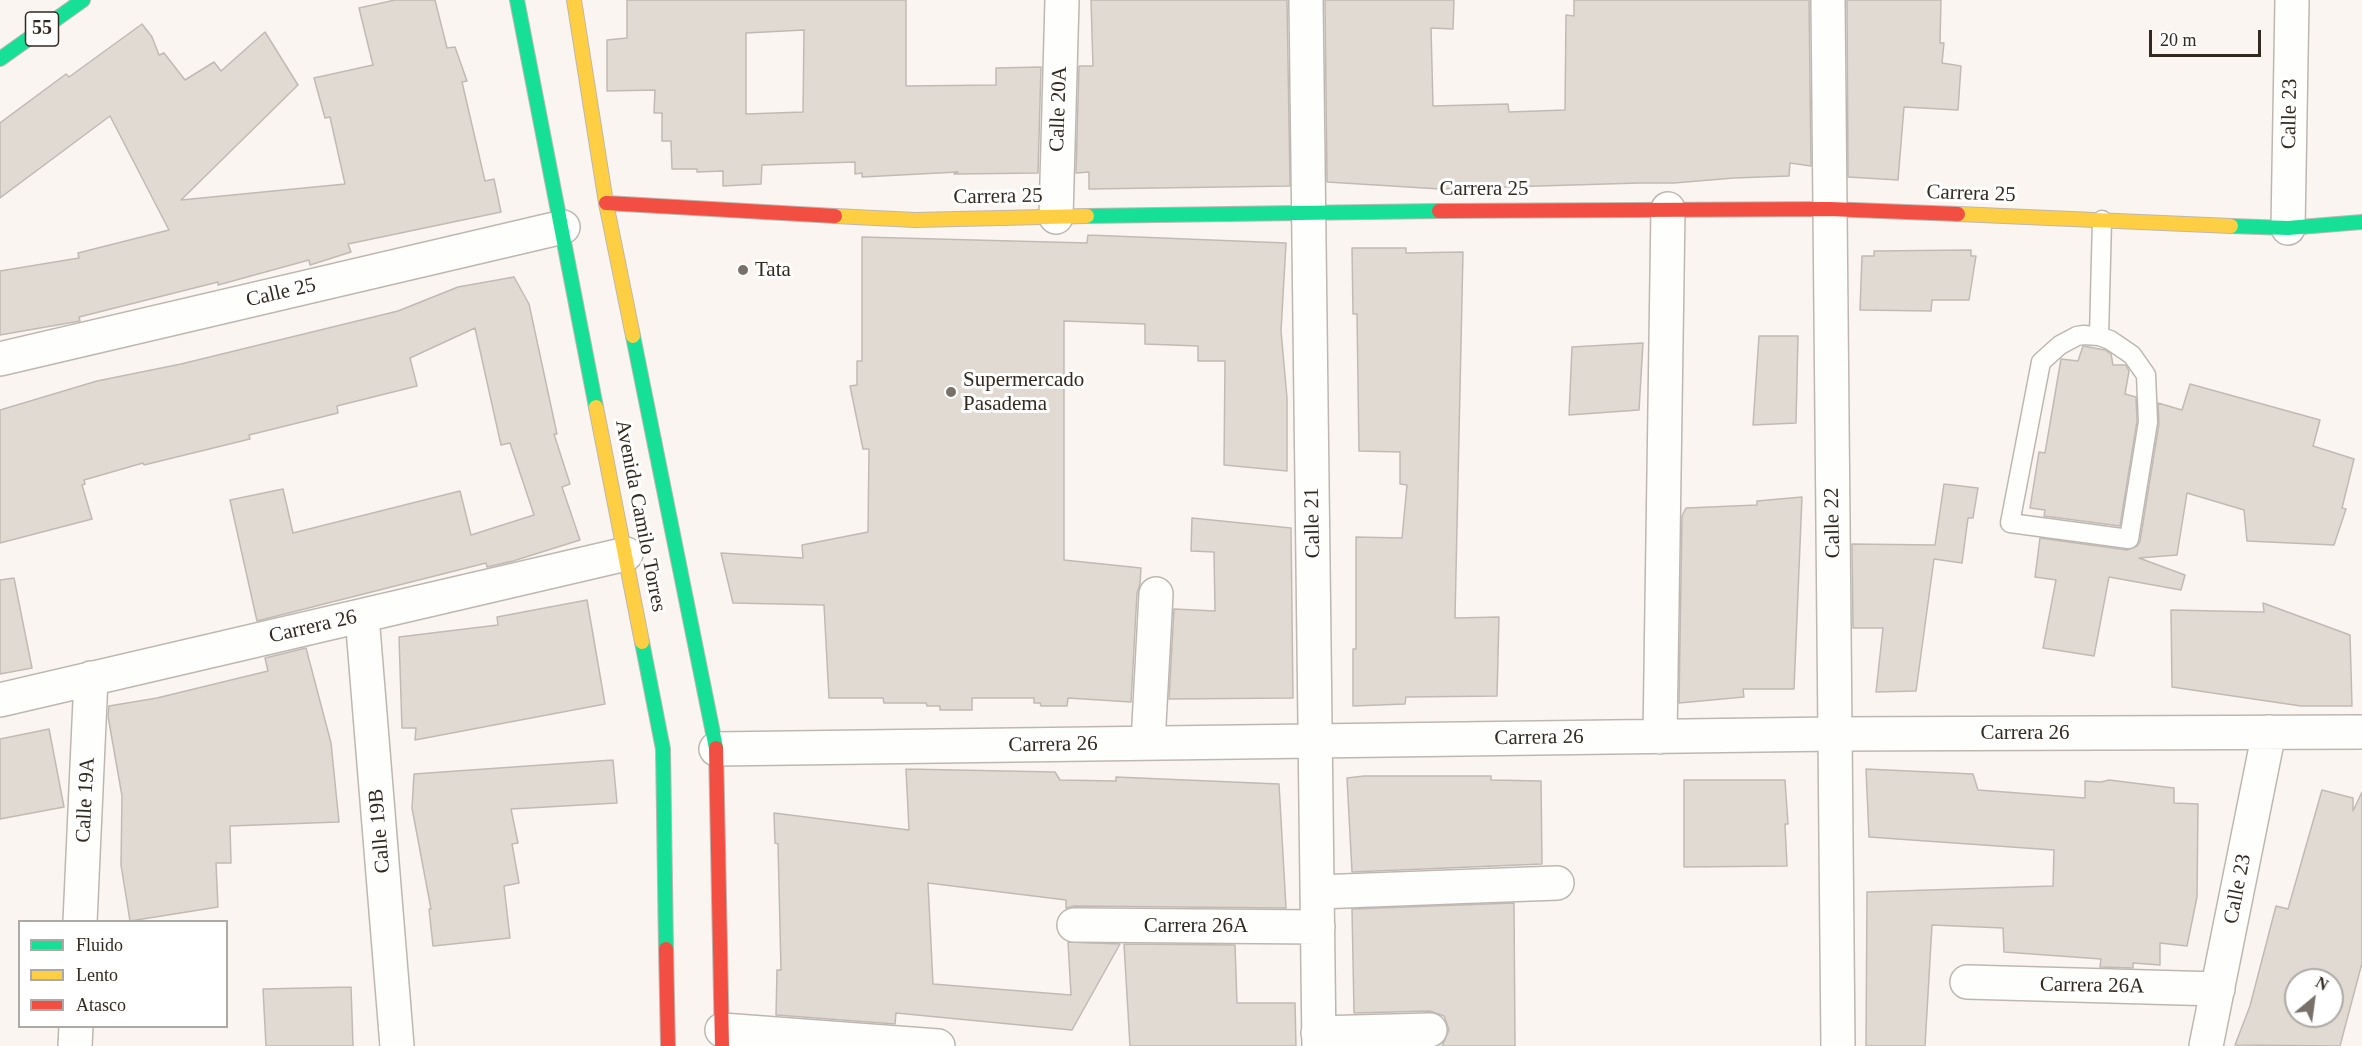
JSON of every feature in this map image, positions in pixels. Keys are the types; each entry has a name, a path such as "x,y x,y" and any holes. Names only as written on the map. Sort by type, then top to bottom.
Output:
{"main road":[{"name":"55","path":"0,59 83,0"},
{"name":"Avenida Camilo Torres","path":"517,0 663,749 668,1046"},
{"name":"Avenida Camilo Torres","path":"574,0 606,203 716,749 722,1038"},
{"name":"Carrera 25","path":"606,203 915,220 1310,210 1829,209 2288,228 2362,222"}],"street":[{"name":"Calle 20A","path":"1056,217 1062,0"},
{"name":"Calle 21","path":"1306,0 1318,1039"},
{"name":"Calle 22","path":"1828,0 1838,1046"},
{"name":"Calle 23","path":"2288,228 2292,0"},
{"path":"1660,737 1668,209"},
{"name":"Calle 25","path":"0,359 563,227"},
{"name":"Carrera 26","path":"0,699 626,554"},
{"path":"1148,743 1156,594"},
{"name":"Calle 19B","path":"362,616 397,1046"},
{"name":"Calle 19A","path":"80,920 91,678"},
{"name":"Calle 23","path":"2206,1046 2270,732"},
{"name":"Carrera 26","path":"716,749 1835,734 2362,732"},
{"path":"1317,892 1557,883"},
{"name":"Carrera 26A","path":"1074,925 1318,927"},
{"name":"Carrera 26A","path":"1967,982 2218,989"},
{"path":"75,1046 76,1028"},
{"path":"1318,1039 1430,1030"},
{"path":"722,1038 938,1046"}],"lane":[{"path":"2099,336 2102,220"},
{"path":"2077,336 2099,336 2110,340 2132,355 2146,375 2148,387 2148,422 2129,539 2010,523 2041,362 2052,351 2077,336"}],"building":[{"path":"395,0 435,0 447,48 455,47 467,81 462,82 485,181 494,179 501,212 348,244 351,252 310,265 309,260 218,285 218,282 79,317 80,321 0,335 0,271 79,258 78,253 169,230 110,116 0,198 0,123 66,74 69,77 142,24 152,37 159,55 164,53 185,80 214,62 221,71 265,32 298,85 181,200 345,184 330,117 325,118 314,78 373,65 359,8"},
{"path":"627,0 906,0 906,86 996,85 996,68 1041,67 1038,173 954,174 958,172 862,177 862,173 855,174 855,162 762,165 761,184 723,186 723,171 697,172 697,169 672,169 671,141 662,141 662,113 654,113 655,90 607,91 607,40 627,38","holes":["804,30 803,112 746,114 746,33"]},
{"path":"1091,0 1287,0 1290,186 1089,189 1089,172 1076,173 1079,66 1093,66"},
{"path":"1325,0 1454,0 1453,29 1431,28 1433,106 1508,104 1509,112 1565,110 1566,15 1574,16 1574,0 1809,0 1811,166 1790,163 1789,176 1674,183 1440,189 1327,182"},
{"path":"1847,0 1941,0 1940,43 1944,43 1942,63 1961,66 1958,110 1904,107 1898,180 1848,177"},
{"path":"1088,235 1286,243 1281,331 1287,398 1287,471 1224,465 1225,361 1198,361 1198,346 1145,344 1145,324 1064,321 1064,560 1141,568 1137,593 1131,702 1068,698 1067,706 1041,706 1040,703 1034,703 1034,698 972,698 972,710 940,710 940,706 927,706 926,703 884,703 883,698 829,698 824,605 733,603 721,553 803,558 802,545 868,532 869,449 863,449 850,386 857,385 857,361 862,361 862,237 1087,243"},
{"path":"1352,248 1406,248 1406,253 1463,252 1455,618 1499,617 1497,696 1406,697 1405,704 1353,706 1353,649 1356,649 1356,537 1402,538 1407,485 1400,484 1400,452 1359,451 1357,314 1353,314"},
{"path":"1971,250 1971,256 1976,256 1969,300 1932,300 1931,311 1860,310 1862,256 1874,256 1874,251"},
{"path":"514,277 529,304 557,434 554,434 570,484 562,487 580,540 513,561 487,567 486,563 257,621 230,500 283,489 293,533 460,491 471,535 534,515 510,443 501,445 475,328 410,358 417,386 337,406 338,413 249,435 250,439 144,465 143,463 84,480 85,484 82,485 92,519 0,543 0,410 97,381 181,364 398,311 458,287"},
{"path":"1759,336 1798,336 1796,423 1753,425"},
{"path":"1643,343 1639,410 1569,415 1572,347"},
{"path":"2083,346 2105,350 2111,354 2113,365 2126,365 2129,371 2125,394 2136,397 2137,421 2120,526 2044,516 2045,510 2030,508 2039,452 2045,453 2061,359 2078,361"},
{"path":"2190,384 2320,420 2313,446 2354,459 2342,508 2346,509 2334,545 2247,541 2244,510 2187,493 2177,555 2139,558 2185,575 2181,590 2109,577 2094,656 2043,648 2056,580 2035,577 2040,538 2127,550 2137,546 2140,541 2159,424 2158,403 2182,410"},
{"path":"1944,484 1978,488 1973,518 1968,518 1962,563 1934,559 1916,691 1876,692 1883,628 1853,628 1852,544 1935,545"},
{"path":"1802,497 1794,689 1743,689 1744,697 1679,703 1682,516 1686,508 1757,505 1757,501"},
{"path":"1192,518 1291,528 1293,698 1169,699 1174,609 1215,611 1214,552 1191,551"},
{"path":"14,578 32,668 0,674 0,580"},
{"path":"587,600 605,704 415,740 416,728 402,728 399,637 498,625 497,617"},
{"path":"2263,603 2350,635 2352,706 2301,706 2172,687 2171,610 2264,612"},
{"path":"306,648 331,743 339,822 230,826 231,863 216,863 218,907 130,920 121,865 122,796 108,716 109,706 157,698 268,671 265,658"},
{"path":"49,729 64,807 0,819 0,739"},
{"path":"613,760 617,803 511,809 518,843 512,844 519,883 504,886 510,938 433,946 429,909 431,909 412,808 414,774"},
{"path":"906,769 1055,772 1060,780 1116,781 1116,777 1279,784 1286,908 1074,906 1066,908 1066,900 928,883 933,984 1071,995 1068,942 1120,944 1072,1030 896,1013 895,1024 776,1015 777,970 781,970 778,844 775,843 774,813 909,830"},
{"path":"1866,769 1973,774 1978,790 2085,798 2085,781 2109,780 2174,788 2174,803 2198,804 2197,897 2187,946 2160,943 2160,965 2133,963 2133,968 2100,967 2101,959 2004,952 2003,928 1932,925 1925,1046 1866,1046 1867,892 2053,886 2054,850 1869,837"},
{"path":"1491,776 1491,780 1541,781 1542,864 1352,872 1347,778"},
{"path":"1684,780 1785,780 1788,824 1785,824 1787,866 1684,867"},
{"path":"2322,790 2353,798 2353,811 2362,792 2362,963 2340,1046 2235,1045 2250,1006 2276,906 2288,909"},
{"path":"1514,903 1515,1046 1442,1046 1449,1030 1446,1021 1444,1016 1430,1011 1354,1013 1352,909"},
{"path":"1124,944 1235,945 1237,1003 1295,1003 1296,1046 1130,1046"},
{"path":"351,987 353,1046 266,1046 263,989"}],"traffic: fast":[{"path":"0,59 83,0"},
{"path":"517,0 596,407"},
{"path":"1087,216 1439,211"},
{"path":"2231,226 2288,228 2362,222"},
{"path":"633,336 716,748"},
{"path":"642,642 663,749 666,949"}],"traffic: slow":[{"path":"574,0 606,203 633,336"},
{"path":"1958,214 2231,226"},
{"path":"835,216 915,220 1087,216"},
{"path":"596,407 642,642"}],"traffic: jam":[{"path":"606,203 835,216"},
{"path":"1439,211 1829,209 1958,214"},
{"path":"716,748 722,1046"},
{"path":"666,949 668,1046"}],"place":[{"name":"Tata","path":"743,270"},
{"name":"Supermercado Pasadema","path":"951,392"}]}
